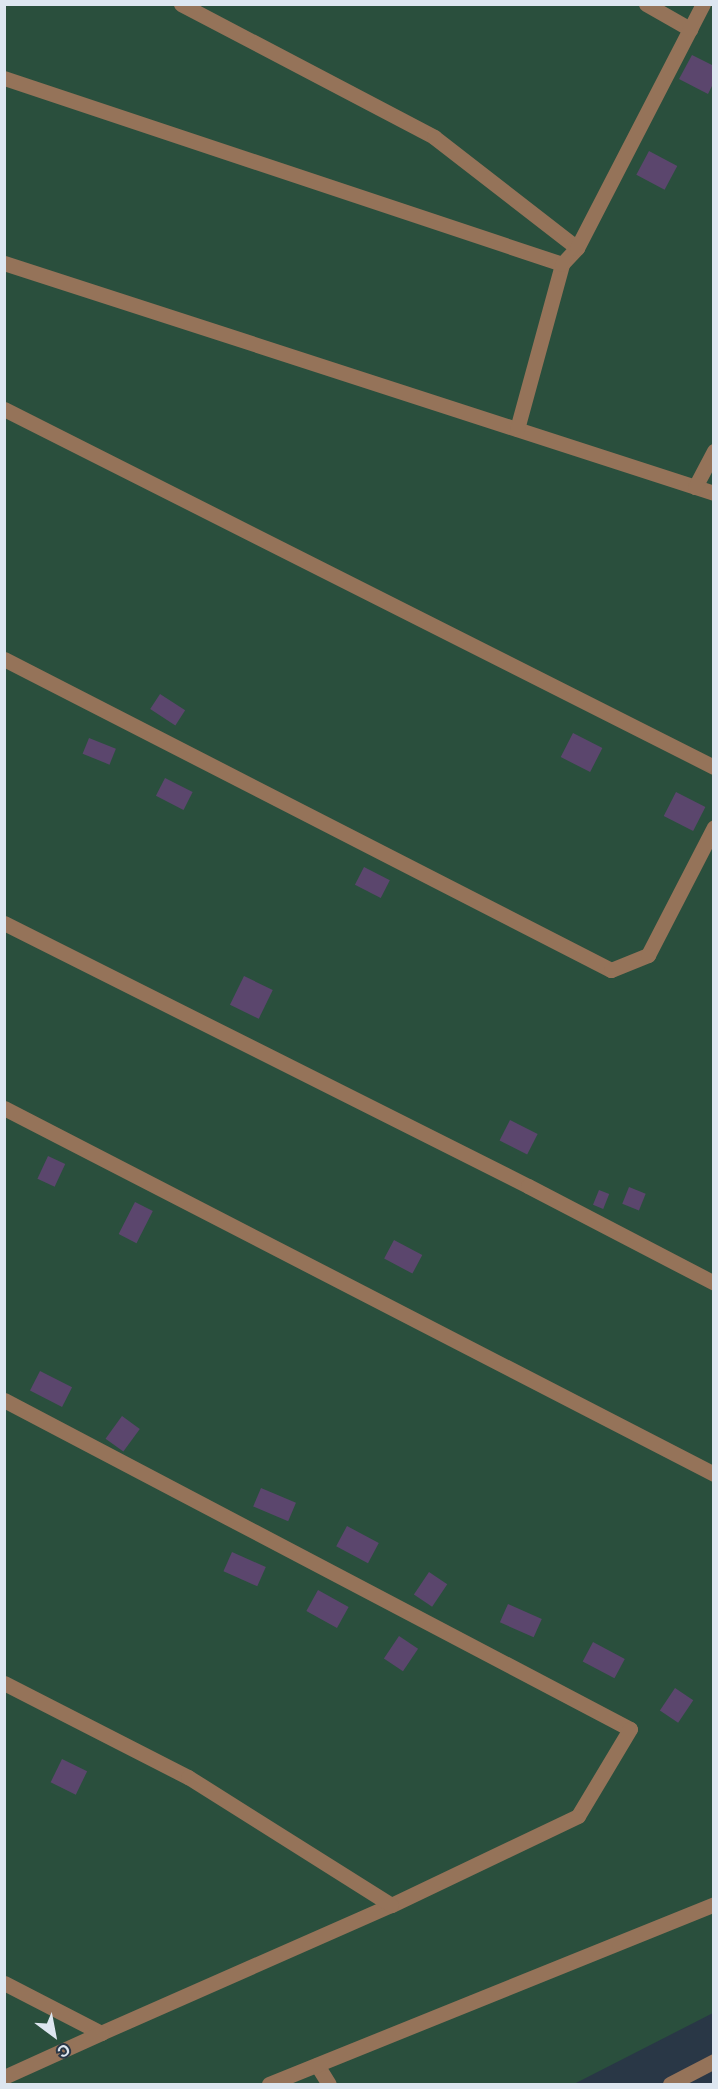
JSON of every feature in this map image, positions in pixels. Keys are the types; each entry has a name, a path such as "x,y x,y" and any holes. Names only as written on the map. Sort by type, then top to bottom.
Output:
{"street":[{"path":"181,4 434,137 577,248"},
{"path":"646,4 690,29"},
{"path":"517,429 562,264 577,248 703,4"},
{"path":"4,78 562,264"},
{"path":"4,263 714,493"},
{"path":"4,409 714,767"},
{"path":"695,487 714,451"},
{"path":"4,659 611,970 648,955 714,827"},
{"path":"4,923 528,1186 714,1283"},
{"path":"4,1108 714,1474"},
{"path":"4,1400 630,1729 578,1815 391,1905 4,2077"},
{"path":"4,1683 188,1777 391,1905"},
{"path":"270,2085 714,1904"},
{"path":"4,1983 101,2033"},
{"path":"670,2085 714,2061"},
{"path":"317,2065 329,2085"}],"green space":[{"path":"5,5 713,5 713,2013 574,2084 5,2084"}],"building":[{"path":"692,55 714,66 714,82 708,94 679,79"},
{"path":"649,151 677,166 665,190 636,175"},
{"path":"160,694 185,710 175,725 150,709"},
{"path":"573,733 602,748 590,772 561,757"},
{"path":"89,738 116,749 110,765 83,754"},
{"path":"165,778 193,792 184,810 156,796"},
{"path":"676,792 705,807 693,831 664,816"},
{"path":"364,867 390,880 381,898 355,885"},
{"path":"244,976 273,990 259,1019 230,1005"},
{"path":"510,1120 538,1134 527,1155 500,1140"},
{"path":"48,1156 65,1164 55,1187 37,1179"},
{"path":"629,1187 646,1194 639,1210 622,1204"},
{"path":"599,1190 609,1194 603,1209 593,1205"},
{"path":"135,1202 153,1211 136,1243 119,1234"},
{"path":"394,1240 422,1255 412,1274 384,1259"},
{"path":"40,1371 72,1387 62,1407 30,1391"},
{"path":"122,1416 140,1429 123,1452 106,1439"},
{"path":"261,1488 296,1503 288,1521 253,1506"},
{"path":"347,1526 379,1543 368,1563 336,1546"},
{"path":"232,1552 266,1567 257,1586 223,1571"},
{"path":"429,1572 447,1584 432,1607 414,1594"},
{"path":"318,1590 349,1607 337,1628 306,1611"},
{"path":"508,1604 542,1619 534,1637 500,1622"},
{"path":"399,1636 418,1649 403,1671 384,1658"},
{"path":"593,1642 625,1659 614,1678 583,1661"},
{"path":"675,1688 693,1700 678,1723 660,1710"},
{"path":"62,1759 87,1771 76,1795 51,1782"}]}
